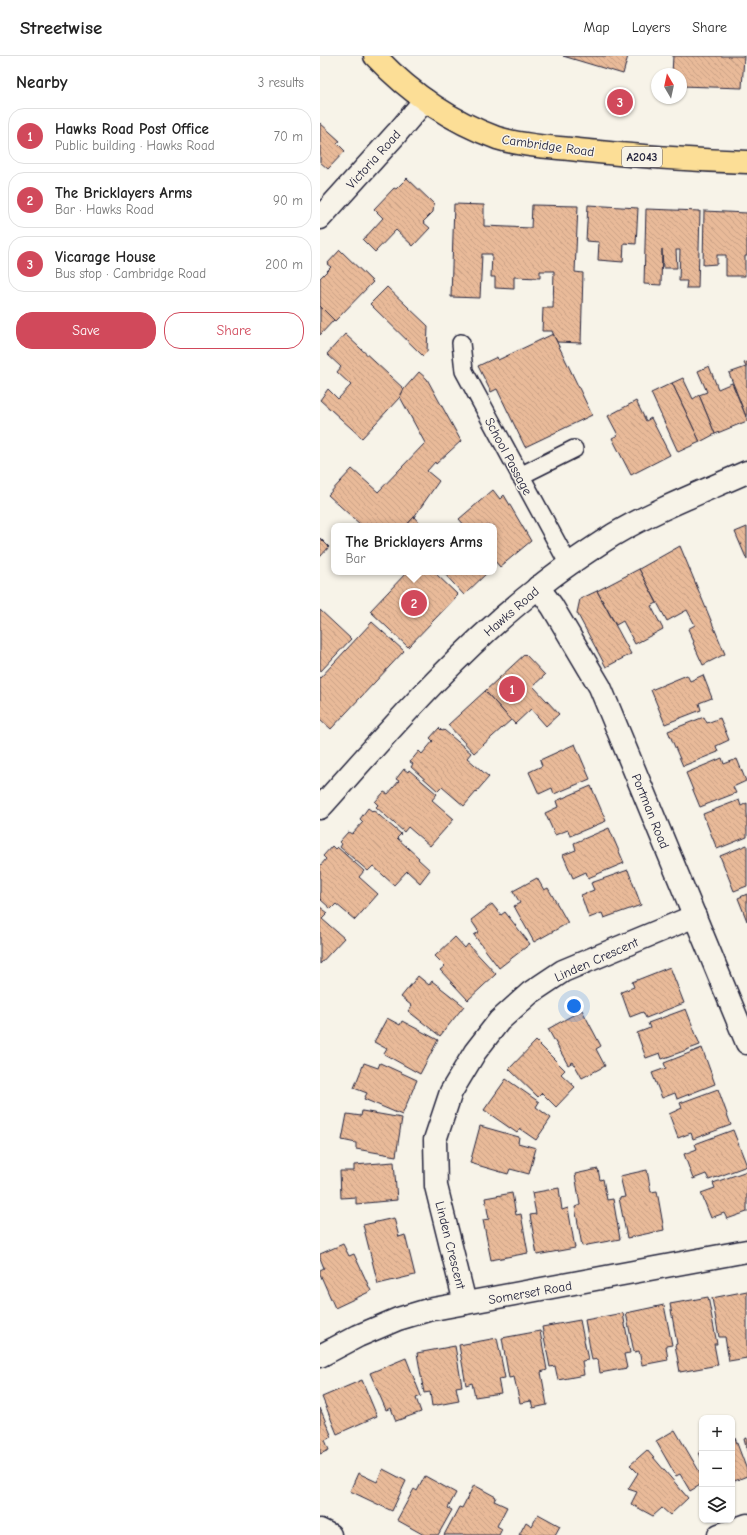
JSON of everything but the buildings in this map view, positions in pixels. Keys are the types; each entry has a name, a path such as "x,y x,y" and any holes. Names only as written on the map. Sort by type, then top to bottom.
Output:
{"main road":[{"name":"Cambridge Road","path":"375,56 395,77 443,113 498,138 537,146 645,157 747,162"}],"street":[{"name":"Victoria Road","path":"320,218 425,100"},
{"name":"Hawks Road","path":"320,808 414,704 479,639 538,587 615,535 659,511 747,472"},
{"name":"Portman Road","path":"538,587 552,606 600,687 747,1043"},
{"name":"Linden Crescent","path":"465,1304 436,1186 435,1140 451,1092 475,1052 499,1021 530,993 563,971 695,916"},
{"name":"Somerset Road","path":"320,1356 358,1336 398,1319 428,1310 747,1251"},
{"path":"719,1535 747,1525"},
{"path":"320,1530 330,1535"}],"lane":[{"name":"School Passage","path":"461,343 464,371 569,565"},
{"path":"520,476 574,449"}],"place":[{"name":"Vicarage House","path":"620,102"},
{"name":"The Bricklayers Arms","path":"414,603"},
{"name":"Hawks Road Post Office","path":"512,689"}]}
